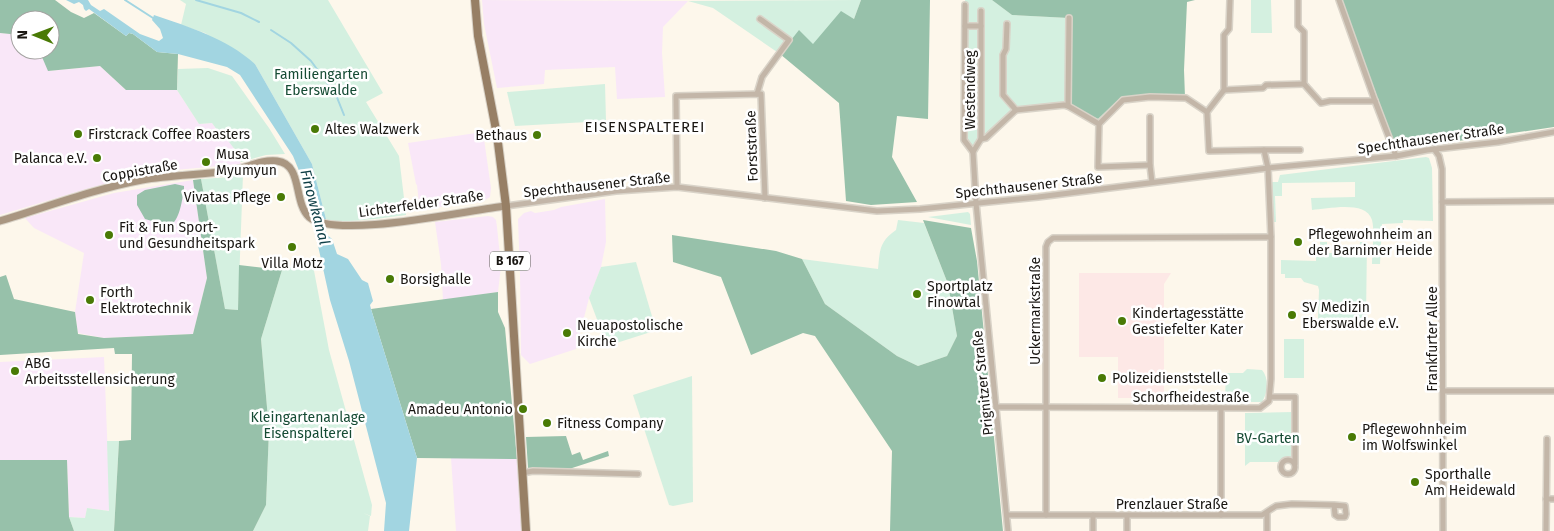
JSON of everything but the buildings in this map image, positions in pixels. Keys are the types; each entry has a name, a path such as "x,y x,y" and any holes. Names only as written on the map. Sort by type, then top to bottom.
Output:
{"main road":[{"name":"B 167","path":"475,0 478,36 498,135 506,206 526,531"},
{"name":"Coppistraße","path":"0,221 135,181 168,176 232,171 271,161 287,164"},
{"name":"Lichterfelder Straße","path":"287,164 294,176 302,207 308,216 323,224 367,226 506,206"}],"street":[{"path":"1230,0 1229,28 1224,34 1224,90 1207,112 1209,151 1300,150"},
{"path":"1298,0 1298,26 1304,32 1304,84 1322,103 1330,101 1375,101"},
{"path":"1339,0 1396,156"},
{"name":"Westendweg","path":"965,6 964,140 972,152 976,203"},
{"name":"Westendweg","path":"972,152 981,139 981,11"},
{"path":"1068,106 1069,18"},
{"path":"677,187 676,96 759,94 762,77 789,40 760,19"},
{"path":"1007,24 1006,49 1003,55 1003,96 1016,110"},
{"path":"965,26 981,26"},
{"path":"1224,90 1263,88 1266,85 1304,84"},
{"name":"Forststraße","path":"759,94 765,198"},
{"path":"1150,165 1098,167 1099,124 1123,100 1150,97 1186,98 1207,112"},
{"path":"981,139 986,138 1016,110 1064,105 1099,124"},
{"path":"1150,117 1152,182"},
{"name":"Spechthausener Straße","path":"506,206 616,191 677,187 877,211 920,209 1268,168 1396,156 1554,132"},
{"name":"Frankfurter Allee","path":"1434,149 1439,156 1442,169 1443,531"},
{"path":"1264,150 1268,168 1271,238 1270,397 1294,396 1295,464"},
{"path":"1442,202 1554,200"},
{"name":"Prignitzer Straße","path":"976,203 1008,531"},
{"name":"Uckermarkstraße","path":"1046,515 1046,247 1048,242 1053,238 1271,238"},
{"path":"1443,391 1554,391"},
{"name":"Schorfheidestraße","path":"997,407 1260,408 1267,404 1270,397"},
{"path":"1221,408 1221,515"},
{"path":"1546,531 1548,439"},
{"path":"522,473 532,471 638,474"},
{"path":"1546,499 1554,499"},
{"name":"Prenzlauer Straße","path":"1007,515 1262,515 1276,506 1292,504 1334,505"},
{"path":"1266,531 1267,513"},
{"path":"1093,515 1093,531"},
{"path":"1127,516 1127,531"}],"shaded area":[{"path":"482,0 688,1 663,27 662,53 665,97 617,99 615,67 545,70 544,84 497,88 484,24"},
{"path":"0,33 10,34 10,60 44,60 49,71 100,66 126,90 177,90 199,124 212,123 223,138 226,137 236,151 241,164 153,172 93,187 0,215"},
{"path":"483,132 491,188 490,197 482,202 422,209 419,203 408,143"},
{"path":"193,180 207,278 193,334 104,338 78,333 75,312 84,253 34,228 25,218 114,193"},
{"path":"605,199 606,242 601,267 589,298 576,349 530,364 521,355 518,219 524,213 531,211 535,213 554,210"},
{"path":"488,216 496,220 497,227 501,266 498,292 443,300 441,264 435,222"},
{"name":"Kindertagesstätte Gestiefelter Kater","path":"1079,273 1171,273 1164,284 1164,398 1118,398 1118,357 1079,357"},
{"path":"104,357 110,511 87,508 85,518 69,517 67,460 0,460 0,362"},
{"path":"451,458 517,459 522,531 456,531"}],"green space":[{"path":"0,0 55,0 71,12 84,18 94,13 126,36 129,33 133,34 157,52 178,54 177,90 126,90 100,66 48,71 43,60 60,60 60,10 10,10 10,34 0,33"},
{"name":"Familiengarten Eberswalde","path":"180,0 328,0 383,93 366,102 399,156 406,215 351,221 331,221 326,219 312,164 255,64 205,33 181,25 186,4"},
{"path":"861,0 854,19 841,12 813,45 780,54 713,8 688,1"},
{"path":"861,0 930,0 928,119 897,116 892,157 917,202 871,205 846,201 839,103 780,54 799,30 813,44 841,11 854,19"},
{"path":"965,0 992,0 1012,15 1069,18 1068,106 1016,110 981,139 973,152 964,140"},
{"path":"992,0 1195,0 1187,2 1184,70 1185,97 1121,97 1098,119 1068,106 1069,18 1012,15"},
{"path":"1251,0 1271,0 1272,33 1251,33"},
{"path":"1341,0 1554,0 1554,127 1397,150"},
{"path":"208,68 232,76 285,154 266,155 241,162 236,151 212,123 199,124 177,90 178,69"},
{"path":"605,84 606,121 515,126 507,92"},
{"path":"1429,158 1432,168 1433,221 1403,220 1403,223 1382,224 1380,264 1372,264 1373,230 1372,220 1368,214 1362,210 1346,207 1312,210 1311,198 1355,197 1355,182 1282,183 1282,196 1275,196 1276,222 1272,222 1270,182 1278,182 1280,175"},
{"path":"243,174 238,310 225,309 201,179"},
{"path":"201,179 225,309 238,310 239,265 282,270 261,339 269,430 266,505 253,531 114,531 119,441 131,440 132,354 115,354 114,348 0,355 0,277 6,275 14,299 75,312 78,334 104,338 193,334 207,278 193,180"},
{"path":"175,184 184,186 180,210 176,220 169,226 145,219 137,205 137,195 145,190"},
{"path":"968,212 971,225 928,217"},
{"path":"898,220 924,223 948,284 957,336 947,356 918,366 897,356 825,304 802,259 878,269 881,247 886,238 896,230"},
{"path":"923,220 971,228 977,261 1003,531 890,531 892,451 815,336 803,333 751,355 721,277 673,262 672,235 776,251 802,259 825,304 897,356 918,366 947,356 957,336 948,284"},
{"path":"1320,242 1327,242 1327,253 1336,253 1336,246 1355,246 1355,253 1359,253 1360,242 1367,242 1366,318 1318,319 1318,286 1304,282 1301,278 1285,278 1285,274 1281,274 1281,260 1316,261 1316,249 1320,249"},
{"name":"Kleingartenanlage Eisenspalterei","path":"312,260 329,350 372,505 371,516 363,513 370,516 368,531 253,531 266,505 269,430 261,339 282,270"},
{"path":"636,262 654,323 654,331 607,346 589,298 601,267"},
{"path":"498,292 498,312 505,328 517,459 417,458 371,309"},
{"path":"1284,339 1304,339 1304,378 1284,378"},
{"path":"1247,369 1262,370 1266,377 1266,394 1262,402 1228,402 1225,399 1226,373 1243,373"},
{"path":"692,376 693,502 673,506 669,505 633,395"},
{"name":"BV-Garten","path":"1293,412 1293,455 1280,462 1250,462 1245,466 1245,413"},
{"path":"566,436 572,455 580,452 583,460 608,451 609,456 566,470 528,468 526,437"},
{"path":"107,441 119,441 114,531 74,531 69,517 85,518 87,508 109,511"},
{"path":"0,460 67,460 69,517 74,531 0,531"}],"water":[{"name":"Finowkanal","path":"66,0 88,0 91,5 100,11 104,9 140,34 159,41 163,38 160,29 152,20 154,15 220,40 255,64 312,164 326,219 326,234 332,239 337,254 348,259 362,280 368,283 373,301 370,305 371,309 417,458 409,531 384,531 386,503 349,361 330,300 311,207 307,203 300,173 293,156 240,75 227,67 178,54 157,52 133,34 129,33 126,36 89,9 86,11 79,2 74,4"}],"waterway":[{"path":"125,0 153,18"},
{"path":"196,0 241,13 259,22"},
{"path":"271,30 291,43 311,61 336,95 344,115"}],"place":[{"name":"Altes Walzwerk","path":"315,129"},
{"name":"Firstcrack Coffee Roasters","path":"78,134"},
{"name":"Bethaus","path":"537,135"},
{"name":"Palanca e.V.","path":"97,158"},
{"name":"Musa Myumyun","path":"206,162"},
{"name":"Vivatas Pflege","path":"281,197"},
{"name":"Fit & Fun Sport- und Gesundheitspark","path":"109,235"},
{"name":"Pflegewohnheim an der Barnimer Heide","path":"1298,242"},
{"name":"Villa Motz","path":"292,247"},
{"name":"Borsighalle","path":"390,279"},
{"name":"Sportplatz Finowtal","path":"917,294"},
{"name":"Forth Elektrotechnik","path":"90,300"},
{"name":"SV Medizin Eberswalde e.V.","path":"1292,315"},
{"name":"Kindertagesstätte Gestiefelter Kater","path":"1122,321"},
{"name":"Neuapostolische Kirche","path":"567,333"},
{"name":"ABG Arbeitsstellensicherung","path":"15,371"},
{"name":"Polizeidienststelle","path":"1102,378"},
{"name":"Amadeu Antonio","path":"523,409"},
{"name":"Fitness Company","path":"547,423"},
{"name":"Pflegewohnheim im Wolfswinkel","path":"1352,437"},
{"name":"Sporthalle Am Heidewald","path":"1415,482"}],"district":[{"name":"EISENSPALTEREI","path":"645,127"}]}
